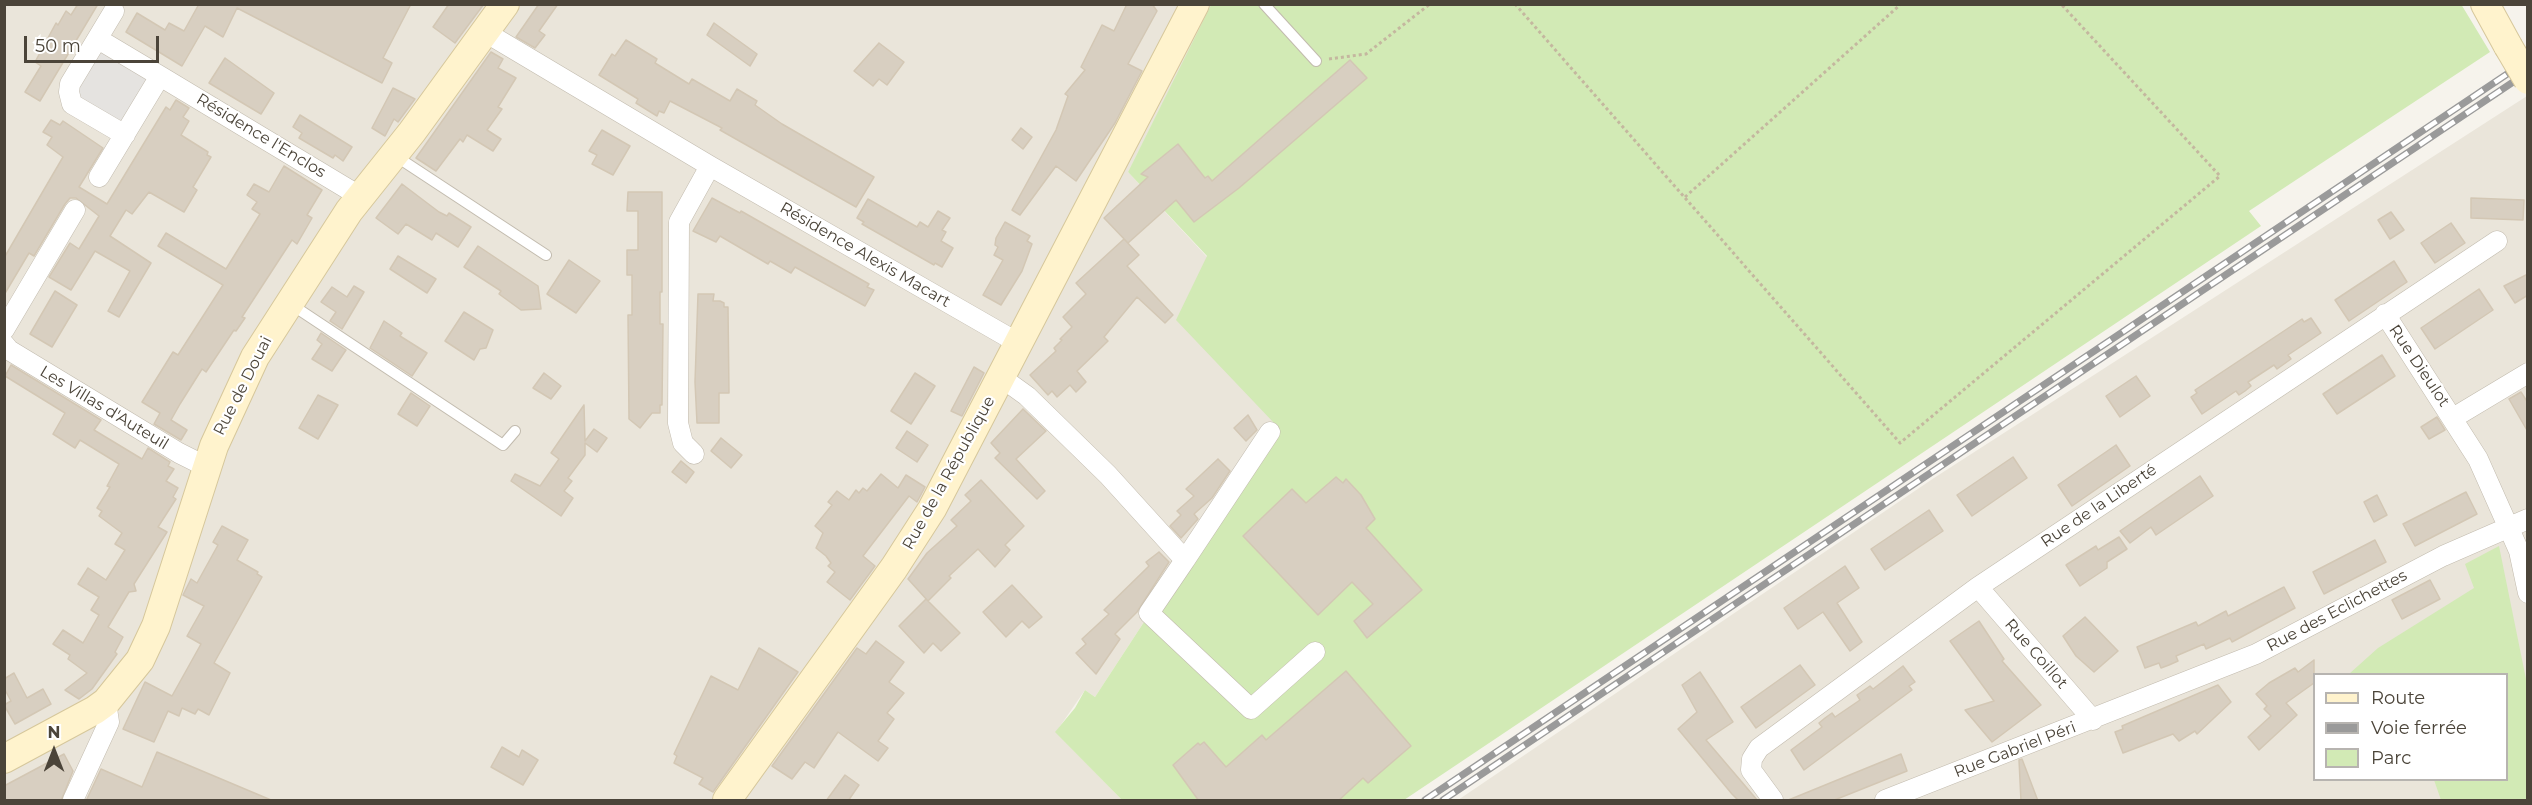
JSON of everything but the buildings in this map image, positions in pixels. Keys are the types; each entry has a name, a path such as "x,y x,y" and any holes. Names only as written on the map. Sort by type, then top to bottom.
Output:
{"main road":[{"name":"Rue de Douai","path":"4,759 84,718 106,702 140,660 151,636 207,467 236,393 288,303 361,197 505,4"},
{"name":"Rue de la République","path":"727,801 920,530 1020,344 1195,4"},
{"path":"2485,4 2528,80"}],"street":[{"path":"114,11 70,84 70,100 72,104 124,135"},
{"name":"Résidence Alexis Macart","path":"485,32 710,166 1020,344"},
{"name":"Résidence l'Enclos","path":"98,39 361,197"},
{"path":"99,177 160,76"},
{"path":"694,454 683,443 678,423 679,222 710,166"},
{"path":"4,330 75,210"},
{"name":"Rue de la Liberté","path":"1773,801 1751,770 1752,759 1759,748 1978,587 2385,314 2498,242"},
{"name":"Rue Dieulot","path":"2385,314 2454,418 2518,522 2528,593"},
{"name":"Les Villas d'Auteuil","path":"4,344 9,350 179,453 207,467"},
{"name":"Rue Dieulot","path":"2454,418 2528,373"},
{"path":"1002,378 1027,396 1108,475 1185,561"},
{"path":"1270,432 1149,613 1251,709 1315,652"},
{"name":"Rue des Eclichettes","path":"2144,700 2256,654 2443,556 2518,522"},
{"name":"Rue Coillot","path":"1978,587 2093,720"},
{"name":"Rue Gabriel Péri","path":"1885,801 2144,700"},
{"path":"73,801 107,730 110,715 106,702"}],"lane":[{"path":"1264,4 1316,61"},
{"path":"394,155 546,255"},
{"path":"288,303 503,445 515,431"}],"path":[{"path":"1316,61 1366,54 1430,4"},
{"path":"1515,4 1900,444 2220,176 2061,4"},
{"path":"1685,197 1901,4"}],"shaded area":[{"path":"5,5 1212,5 1128,172 1207,257 1274,423 1095,697 1085,690 1056,732 1122,800 5,800"},
{"path":"102,50 147,78 119,124 74,96"},
{"path":"2527,96 2527,800 1458,800 1934,478"}],"green space":[{"path":"2461,4 2490,52 2249,211 2261,226 1404,800 1122,800 1055,732 1075,708 1085,690 1095,697 1274,423 1176,320 1207,256 1128,172 1211,5"},
{"path":"2499,546 2527,684 2527,800 2441,800 2434,781 2508,781 2508,673 2350,673 2378,648 2474,588 2465,564"}],"railway":[{"path":"1425,800 2528,60"},
{"path":"1443,800 2528,72"}]}
